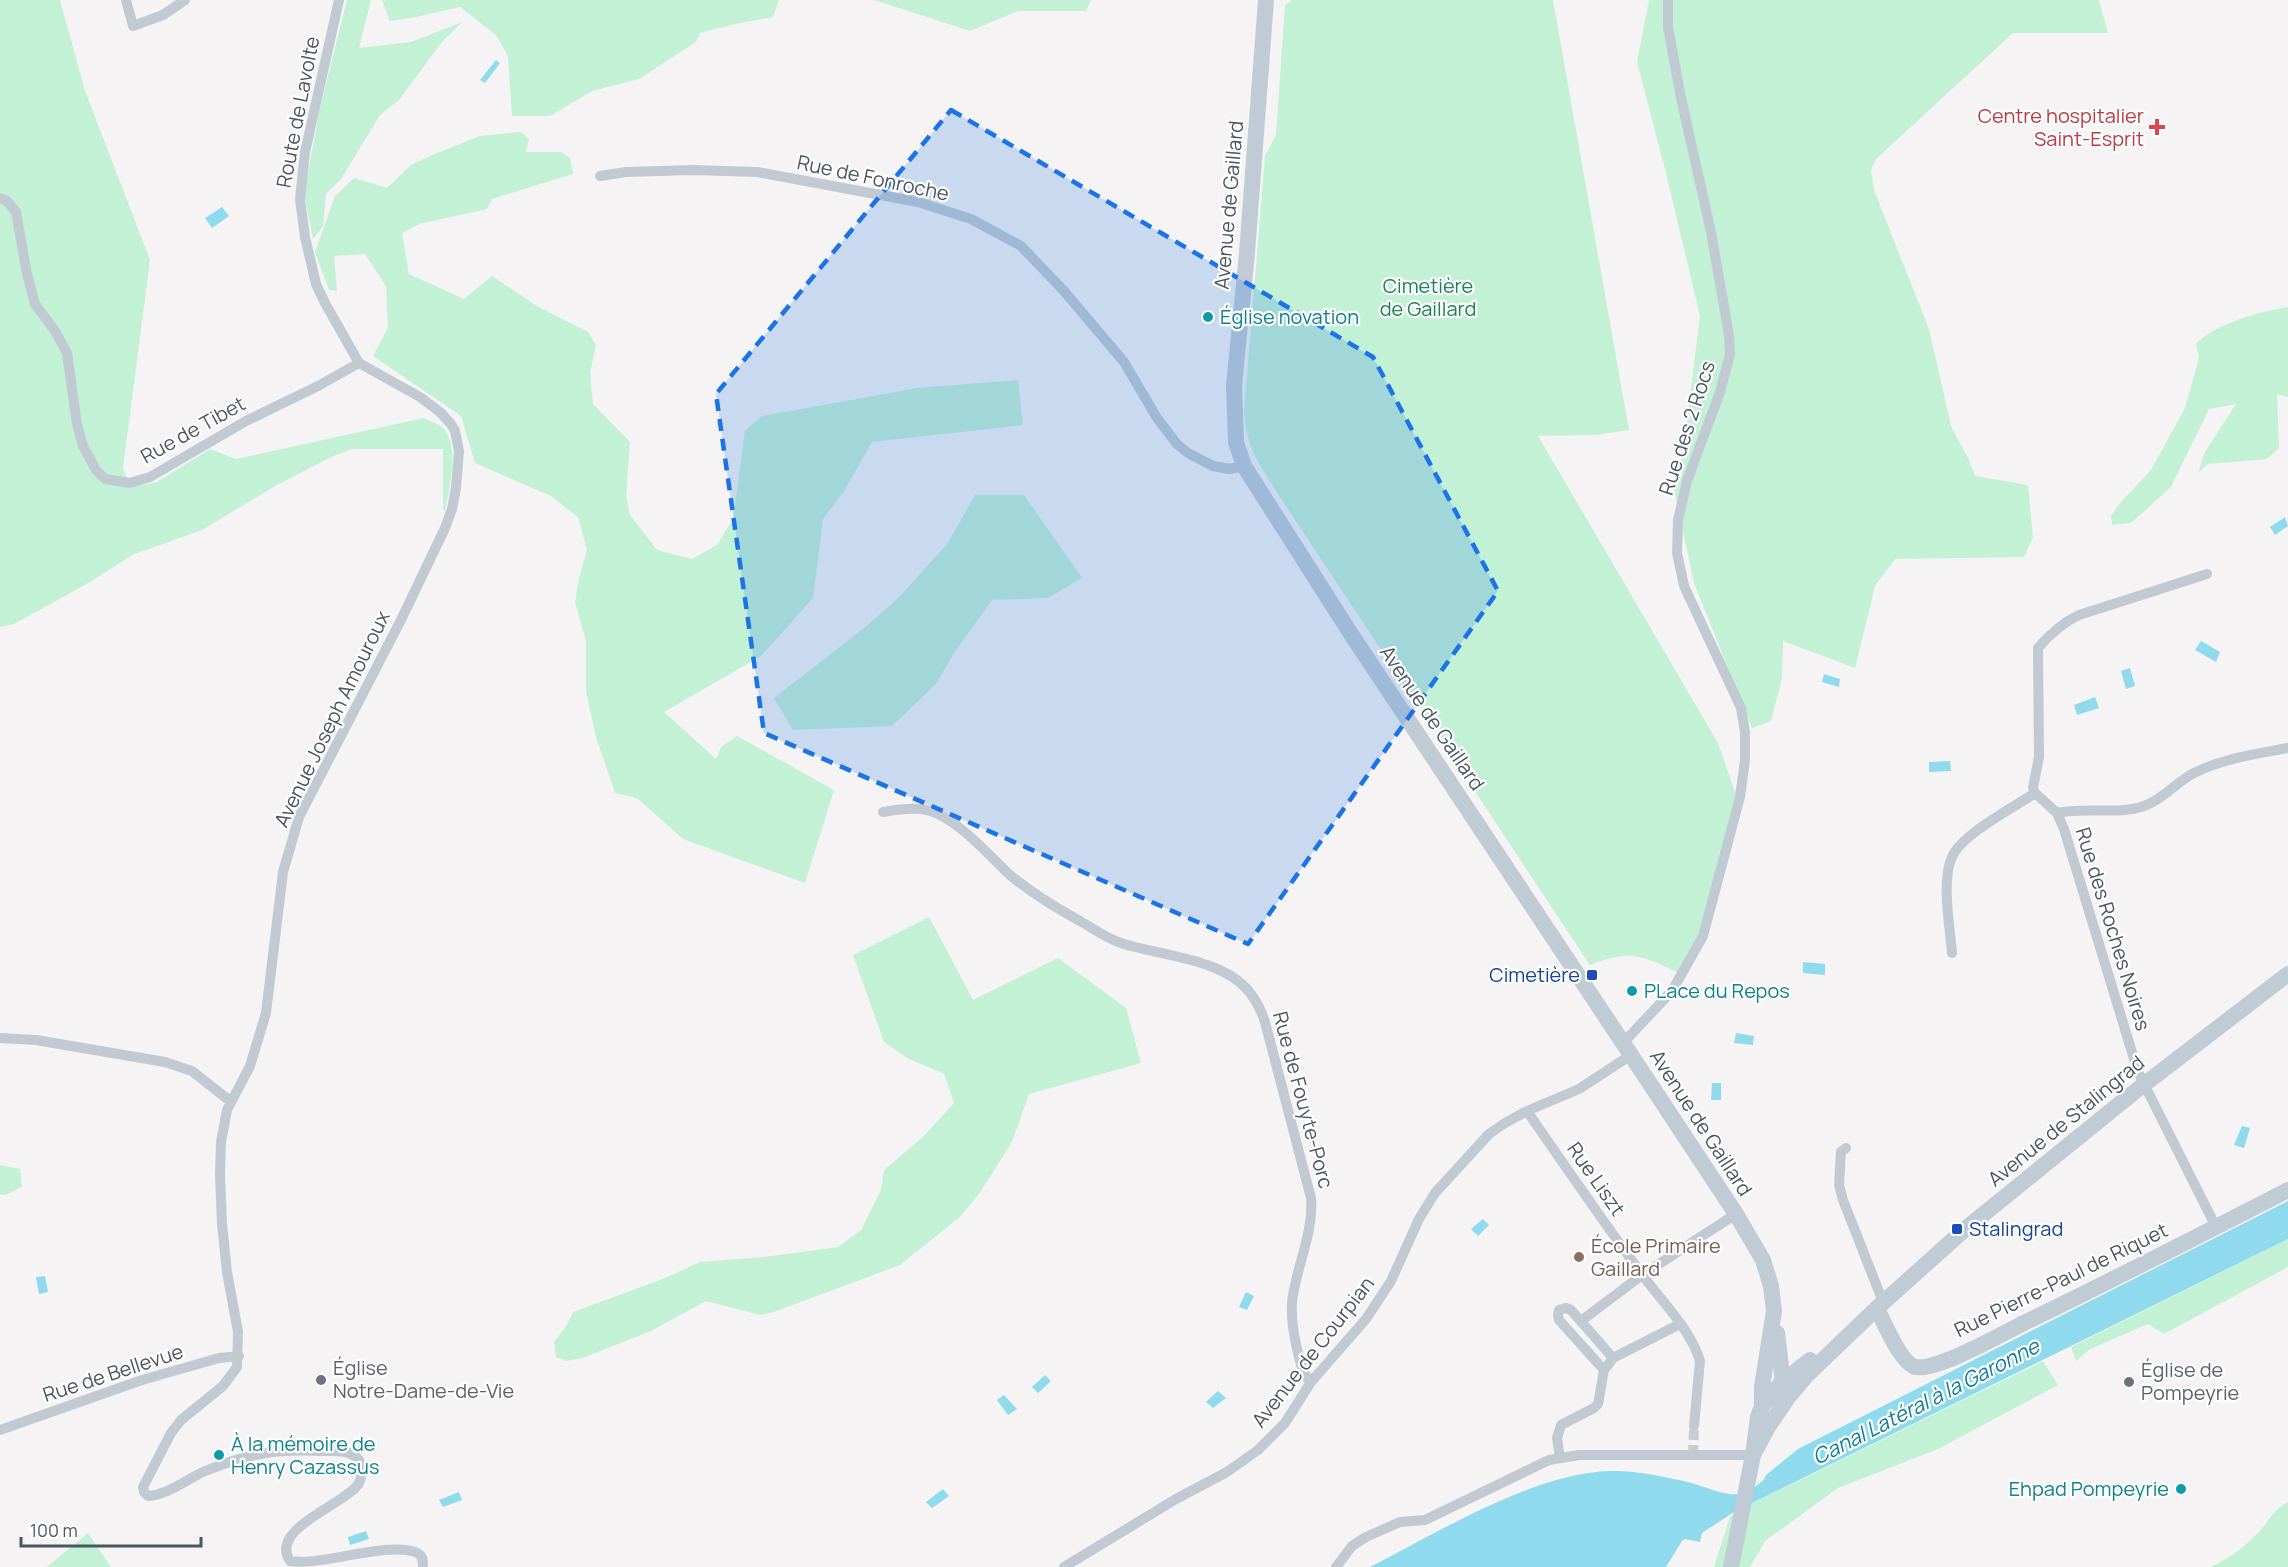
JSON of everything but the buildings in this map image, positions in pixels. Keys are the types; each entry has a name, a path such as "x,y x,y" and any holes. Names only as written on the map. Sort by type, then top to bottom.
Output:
{"street":[{"path":"126,0 133,26 163,15 185,0"},
{"name":"Route de Lavolte","path":"339,0 305,152 300,200 305,237 316,284 324,303 359,363"},
{"name":"Avenue de Gaillard","path":"1266,0 1247,253 1234,386 1234,426 1236,442 1244,466 1348,632 1627,1049 1736,1214 1763,1260 1771,1286 1774,1311 1762,1387 1762,1406"},
{"name":"Rue des 2 Rocs","path":"1627,1049 1672,991 1703,936 1740,797 1745,760 1745,732 1741,708 1684,586 1677,553 1678,520 1682,500 1726,373 1730,354 1729,335 1711,232 1681,98 1668,27 1668,0"},
{"name":"Rue de Fonroche","path":"600,176 626,172 693,170 757,172 918,202 971,219 1021,246 1064,291 1124,362 1157,418 1177,444 1188,453 1213,466 1229,469 1244,466"},
{"name":"Rue de Tibet","path":"0,198 7,201 16,212 35,304 56,331 67,353 77,424 83,446 96,470 105,479 130,483 150,477 246,421 359,363"},
{"name":"Avenue Joseph Amouroux","path":"239,1356 235,1309 224,1246 220,1175 224,1122 230,1101 250,1066 266,1013 278,896 294,828 401,620 445,528 456,488 459,451 455,431 450,424 440,412 420,397 359,363"},
{"path":"1952,953 1948,881 1953,854 1967,837 2035,793 2033,784 2039,757 2038,648 2051,633 2066,621 2079,615 2207,574"},
{"path":"2057,813 2073,809 2113,810 2143,807 2160,798 2193,774 2259,752 2288,748"},
{"name":"Rue des Roches Noires","path":"2035,793 2057,813 2064,828 2119,1012 2144,1085 2216,1227"},
{"name":"Rue de Fouyte-Porc","path":"883,812 920,809 938,814 978,843 1030,891 1078,920 1120,943 1186,958 1222,972 1235,979 1253,995 1265,1022 1311,1198 1310,1220 1292,1305 1300,1360 1306,1378 1311,1382"},
{"name":"Avenue de Stalingrad","path":"1753,1458 1768,1427 1787,1399 1807,1375 1880,1305 1964,1230 2144,1085 2288,974"},
{"path":"0,1038 36,1040 165,1062 192,1071 230,1101"},
{"name":"Avenue de Courpian","path":"1064,1567 1176,1499 1239,1465 1258,1450 1285,1424 1311,1382 1344,1347 1366,1319 1391,1281 1419,1219 1436,1193 1490,1134 1527,1111 1579,1089 1627,1049"},
{"name":"Rue Liszt","path":"1527,1111 1642,1275 1680,1324 1697,1352 1700,1361 1694,1426"},
{"path":"1846,1148 1841,1152 1839,1185 1880,1305"},
{"name":"Rue Pierre-Paul de Riquet","path":"1880,1305 1898,1348 1909,1365 1929,1367 2009,1331 2288,1190"},
{"path":"1581,1321 1642,1275 1736,1214"},
{"name":"Avenue de Stalingrad","path":"1731,1567 1753,1458 1758,1417 1762,1406 1782,1382 1880,1305"},
{"path":"1604,1370 1559,1320 1559,1310 1568,1308 1613,1358"},
{"path":"1768,1427 1769,1410 1784,1391 1774,1311"},
{"path":"1560,1458 1557,1438 1562,1425 1598,1404 1604,1370 1613,1358 1680,1324"},
{"path":"239,1356 234,1374 182,1420 171,1433 144,1484 146,1494 157,1495 202,1473 251,1454 304,1449 347,1452 359,1460 362,1471 360,1481 350,1492 293,1532 286,1546 287,1557 294,1564 318,1566 404,1551 419,1555 423,1567"},
{"name":"Rue de Bellevue","path":"0,1430 142,1380 219,1358 239,1356"},
{"path":"1336,1567 1352,1546 1366,1537 1400,1522 1425,1520 1542,1462 1579,1455 1753,1458"}],"highlighted area":[{"path":"951,110 1373,357 1498,591 1248,944 764,733 716,394"}],"green space":[{"path":"0,0 60,0 85,91 150,260 123,468 130,487 157,482 210,449 236,459 424,418 444,429 449,437 452,469 445,511 443,509 443,449 353,449 333,456 275,486 202,530 132,555 90,582 14,624 0,627"},
{"path":"347,0 371,0 359,48 411,42 462,22 442,42 399,100 380,115 341,179 326,194 323,226 313,239 304,193 320,108"},
{"path":"382,0 779,0 773,17 700,33 696,42 639,79 592,91 550,116 512,116 508,56 496,35 460,7 390,21"},
{"path":"874,0 1091,0 1086,11 1018,11 970,31"},
{"name":"Cimetière de Gaillard","path":"1292,0 1553,0 1629,430 1596,435 1538,436 1718,743 1736,795 1701,927 1678,973 1635,956 1615,957 1590,965 1270,482 1252,449 1244,412 1265,156 1276,135 1285,5"},
{"path":"1649,0 2099,0 2108,33 2013,33 1876,159 1871,170 1874,190 1929,329 1951,426 1975,476 2028,485 2033,537 2024,557 1895,559 1875,586 1855,668 1783,641 1782,678 1771,721 1752,728 1694,583 1674,489 1683,452 1700,316 1637,62"},
{"path":"521,132 529,139 526,152 561,152 570,158 573,174 492,199 487,209 419,224 402,233 409,274 464,299 492,276 535,305 588,332 596,345 590,373 593,404 630,442 626,496 630,515 657,550 692,559 717,545 733,519 745,431 762,416 918,388 1018,380 1023,425 872,442 844,491 823,519 813,598 761,656 664,712 716,759 721,747 737,736 834,790 805,883 683,839 637,798 615,793 596,737 586,691 586,641 575,602 587,550 578,517 551,496 475,463 461,416 373,356 388,328 386,286 365,254 334,256 337,291 329,290 315,252 335,196 354,178 387,188 411,165 437,153 480,136"},
{"path":"2288,307 2288,397 2277,394 2279,448 2267,459 2208,464 2198,473 2205,452 2236,404 2209,409 2171,487 2131,523 2112,525 2111,516 2151,470 2185,408 2199,358 2196,344 2226,325 2252,315"},
{"path":"975,495 1024,495 1082,578 1048,598 992,600 954,653 936,684 892,726 793,730 774,698 868,625 900,596 948,543"},
{"path":"929,917 973,1000 1058,958 1126,1008 1141,1063 1029,1094 1012,1142 979,1194 960,1217 900,1265 774,1312 760,1315 706,1301 651,1331 582,1358 566,1361 556,1357 554,1342 567,1325 573,1312 663,1279 700,1262 764,1257 838,1247 861,1230 881,1190 884,1170 923,1137 954,1103 944,1074 907,1058 884,1042 853,955"},
{"path":"0,1165 20,1169 22,1187 0,1195"},
{"path":"2288,1239 2288,1267 2164,1334 2148,1324 2090,1349 2076,1361 2071,1347"},
{"path":"2043,1361 2058,1385 1938,1449 1838,1488 1765,1541 1750,1567 1714,1567 1730,1517 1755,1502"},
{"path":"2288,1502 2288,1567 2211,1567 2231,1556 2247,1543 2275,1512"},
{"path":"88,1533 111,1567 47,1567"}],"water":[{"path":"496,60 500,63 485,83 480,80"},
{"path":"222,207 229,216 212,228 205,218"},
{"path":"2285,517 2288,526 2275,535 2270,527"},
{"path":"2201,641 2220,652 2216,662 2195,650"},
{"path":"2130,668 2135,686 2126,689 2121,671"},
{"path":"1824,674 1840,679 1839,687 1822,682"},
{"path":"2095,697 2099,708 2077,715 2074,705"},
{"path":"1950,761 1951,771 1929,772 1929,762"},
{"path":"1803,962 1825,964 1825,975 1803,973"},
{"path":"1736,1033 1754,1036 1753,1045 1734,1043"},
{"path":"1712,1083 1721,1083 1721,1100 1711,1100"},
{"path":"2242,1126 2250,1128 2244,1148 2234,1145"},
{"name":"Canal Latéral à la Garonne","path":"2288,1201 2288,1239 1734,1512 1702,1533 1700,1542 1685,1539 1682,1541 1666,1567 1370,1567 1487,1507 1550,1482 1581,1474 1629,1472 1688,1482 1726,1493 1745,1492 1758,1484 1798,1449"},
{"path":"1483,1219 1489,1225 1478,1236 1471,1229"},
{"path":"45,1276 48,1292 39,1294 36,1277"},
{"path":"1246,1292 1254,1296 1247,1310 1239,1307"},
{"path":"1045,1375 1051,1381 1038,1393 1032,1387"},
{"path":"1218,1391 1226,1398 1213,1408 1206,1402"},
{"path":"1004,1395 1017,1409 1008,1415 997,1400"},
{"path":"943,1489 949,1496 932,1508 926,1502"},
{"path":"459,1492 462,1500 443,1507 439,1500"},
{"path":"366,1531 369,1539 350,1545 348,1537"}],"tunnel":[{"path":"1693,1455 1694,1426"}],"place":[{"name":"Centre hospitalier Saint-Esprit","path":"2157,127"},
{"name":"Église novation","path":"1208,317"},
{"name":"Cimetière","path":"1592,975"},
{"name":"PLace du Repos","path":"1632,991"},
{"name":"Stalingrad","path":"1957,1229"},
{"name":"École Primaire Gaillard","path":"1579,1257"},
{"name":"Église Notre-Dame-de-Vie","path":"321,1380"},
{"name":"Église de Pompeyrie","path":"2129,1382"},
{"name":"À la mémoire de Henry Cazassus","path":"219,1455"},
{"name":"Ehpad Pompeyrie","path":"2181,1489"}]}
